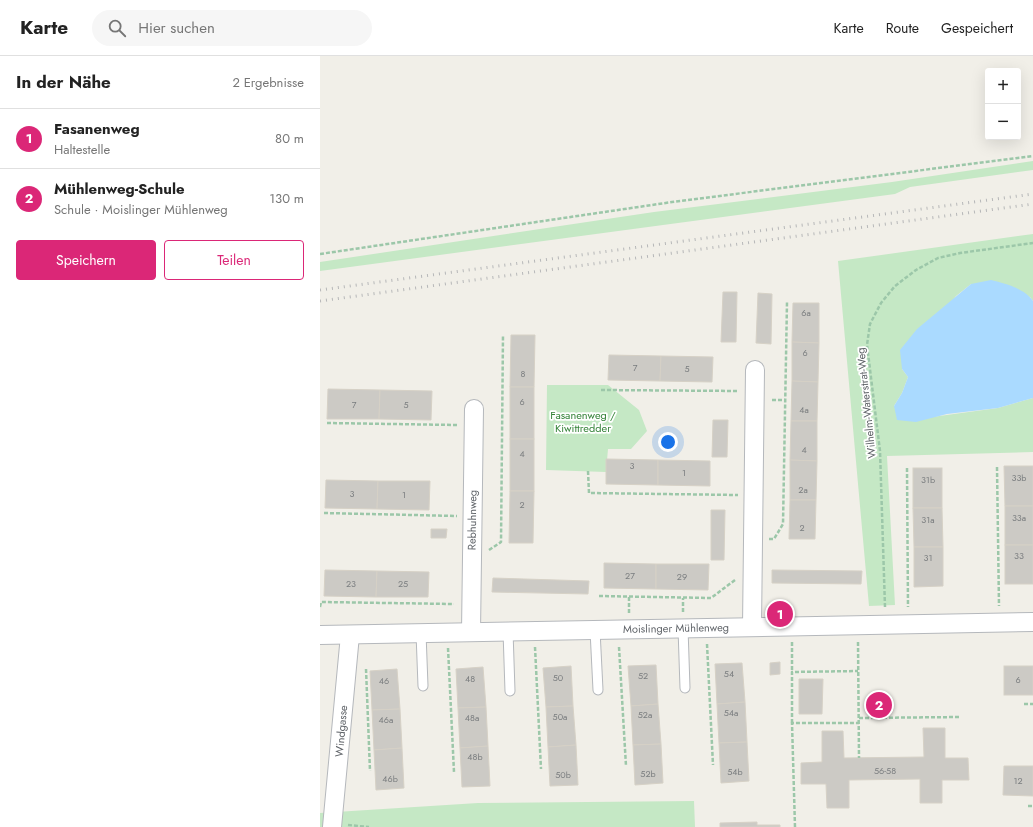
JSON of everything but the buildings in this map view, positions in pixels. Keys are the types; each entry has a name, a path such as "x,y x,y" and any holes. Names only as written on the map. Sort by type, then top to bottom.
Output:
{"street":[{"path":"752,627 755,370"},
{"name":"Rebhuhnweg","path":"470,632 473,417"},
{"name":"Moislinger Mühlenweg","path":"320,635 619,629 886,626 1033,622"},
{"name":"Windgasse","path":"332,827 358,635"}],"lane":[{"path":"683,628 685,688"},
{"path":"595,630 598,690"},
{"path":"508,631 510,691"},
{"path":"421,633 423,686"}],"path":[{"path":"320,254 679,201 1033,156"},
{"name":"Wilhelm-Waterstrat-Weg","path":"886,626 880,451 867,345 870,324 881,303 895,286 916,270 933,261 960,253 1033,243"},
{"path":"753,539 774,539 784,524 787,302"},
{"path":"472,563 501,542 503,335"},
{"path":"601,390 754,391"},
{"path":"327,423 473,417"},
{"path":"997,467 999,623"},
{"path":"907,468 908,625"},
{"path":"588,471 589,493 753,495"},
{"path":"324,513 472,516"},
{"path":"600,596 711,598 740,576 752,576"},
{"path":"320,607 321,602 471,605"},
{"path":"858,626 859,758"},
{"path":"792,627 792,723 795,827"},
{"path":"707,628 713,765"},
{"path":"619,629 626,766"},
{"path":"535,631 541,769"},
{"path":"448,632 454,772"},
{"path":"358,635 370,771"},
{"path":"792,672 858,671"},
{"path":"1024,704 1033,704"},
{"path":"859,718 961,717"},
{"path":"792,723 859,723"},
{"path":"1028,806 1033,806"}],"green space":[{"path":"1033,161 1033,170 910,187 895,194 320,271 320,262 654,212 892,182"},
{"path":"1033,234 1033,301 1030,297 971,284 956,296 902,369 908,377 902,393 894,406 932,417 998,408 1033,398 1033,452 887,456 895,605 869,606 838,261"},
{"name":"Fasanenweg / Kiwittredder","path":"547,385 608,385 639,410 647,431 631,449 608,449 606,472 546,470"},
{"path":"694,801 695,827 320,827 320,813 478,803"}],"water":[{"path":"991,280 1020,290 1033,301 1033,398 998,408 947,414 916,422 897,420 894,406 902,393 908,377 902,369 900,350 917,329 971,284"}],"railway":[{"path":"320,290 1033,194"},
{"path":"320,301 1033,204"}],"place":[{"name":"Fasanenweg","path":"780,614"},
{"name":"Mühlenweg-Schule","path":"879,705"}]}
